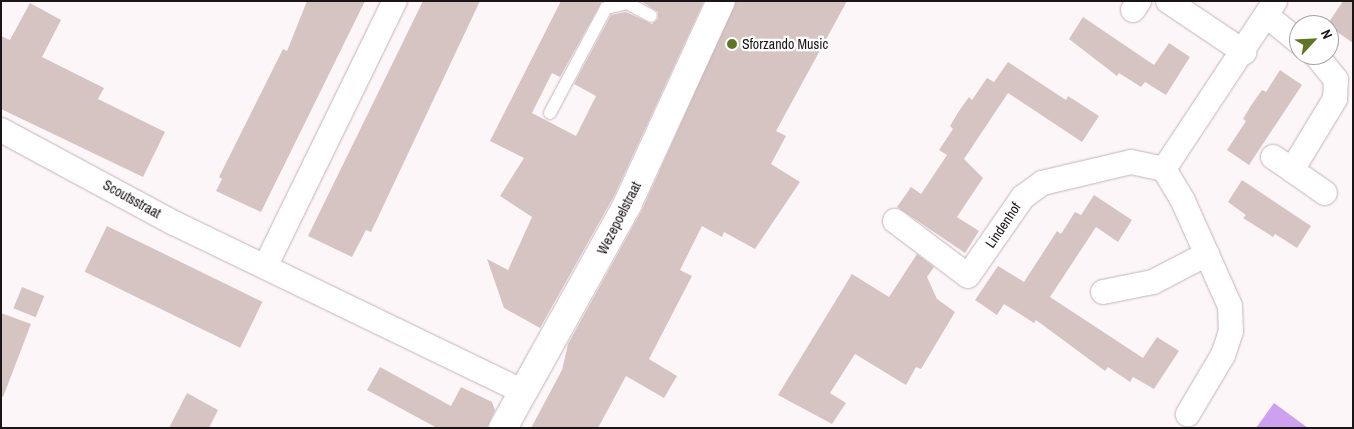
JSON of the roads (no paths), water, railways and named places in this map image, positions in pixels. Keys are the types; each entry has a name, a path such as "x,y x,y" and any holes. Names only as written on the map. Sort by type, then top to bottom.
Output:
{"street":[{"path":"266,265 395,1"},
{"name":"Wezepoelstraat","path":"504,428 628,203 698,40 721,1"},
{"path":"1168,1 1244,52"},
{"path":"1184,421 1223,355 1231,331 1230,306 1207,254 1164,169 1244,52 1270,8 1289,30"},
{"path":"1324,65 1336,80 1335,99 1283,164 1325,193"},
{"name":"Scoutsstraat","path":"1,130 174,223 266,265 524,392"},
{"name":"Lindenhof","path":"895,221 968,276 1023,196 1042,183 1131,162 1164,169"},
{"path":"1103,292 1153,282 1207,254"}],"lane":[{"path":"550,113 606,8 627,3 651,16"}],"place":[{"name":"Sforzando Music","path":"732,44"}]}
